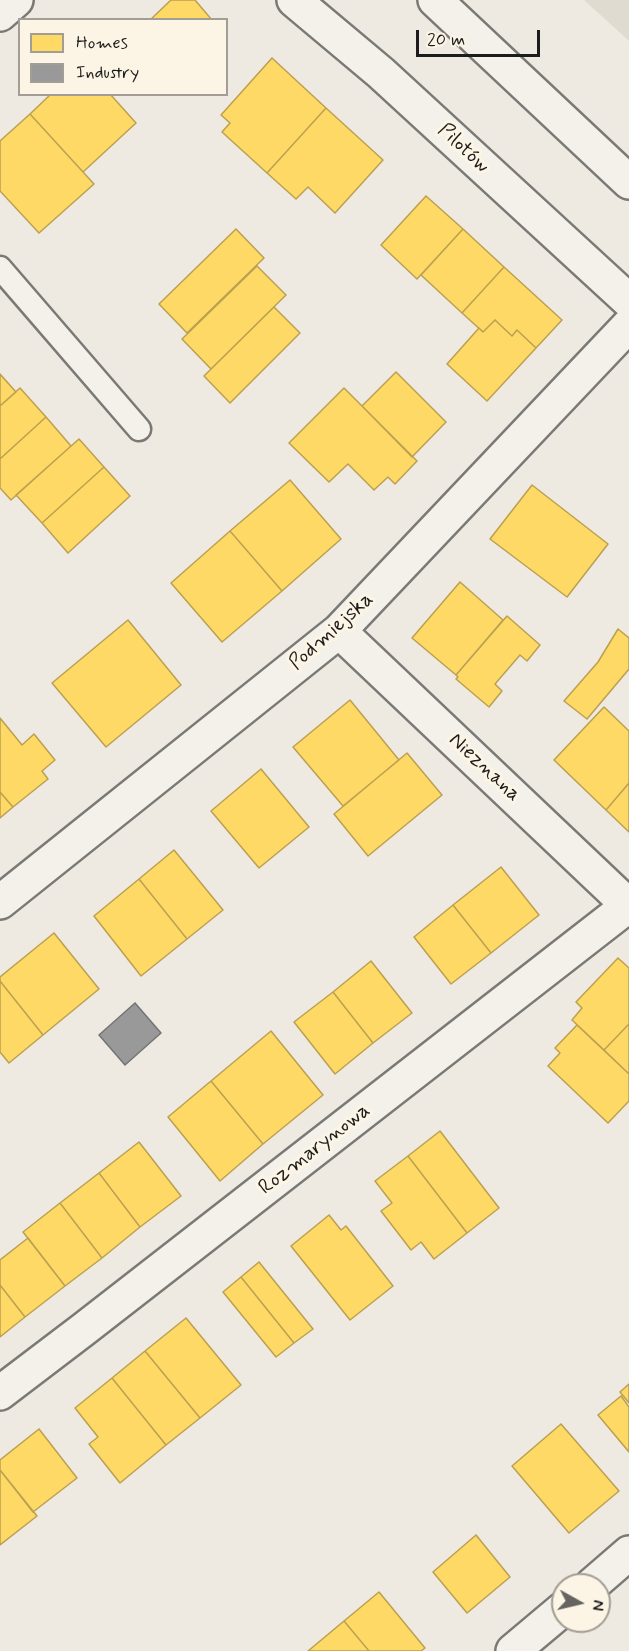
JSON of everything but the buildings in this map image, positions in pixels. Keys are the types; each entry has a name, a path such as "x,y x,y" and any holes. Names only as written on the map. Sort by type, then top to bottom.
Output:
{"street":[{"path":"0,14 16,0"},
{"name":"Pilotów","path":"294,0 381,73 629,301"},
{"path":"435,0 629,182"},
{"name":"Podmiejska","path":"0,902 339,631 629,325"},
{"name":"Nieznana","path":"339,631 629,905"},
{"name":"Rozmarynowa","path":"0,1393 629,905"},
{"path":"606,1573 629,1553"},
{"path":"513,1651 551,1619"}],"lane":[{"path":"0,268 139,429"}],"shaded area":[{"path":"584,0 629,0 629,41"}]}
